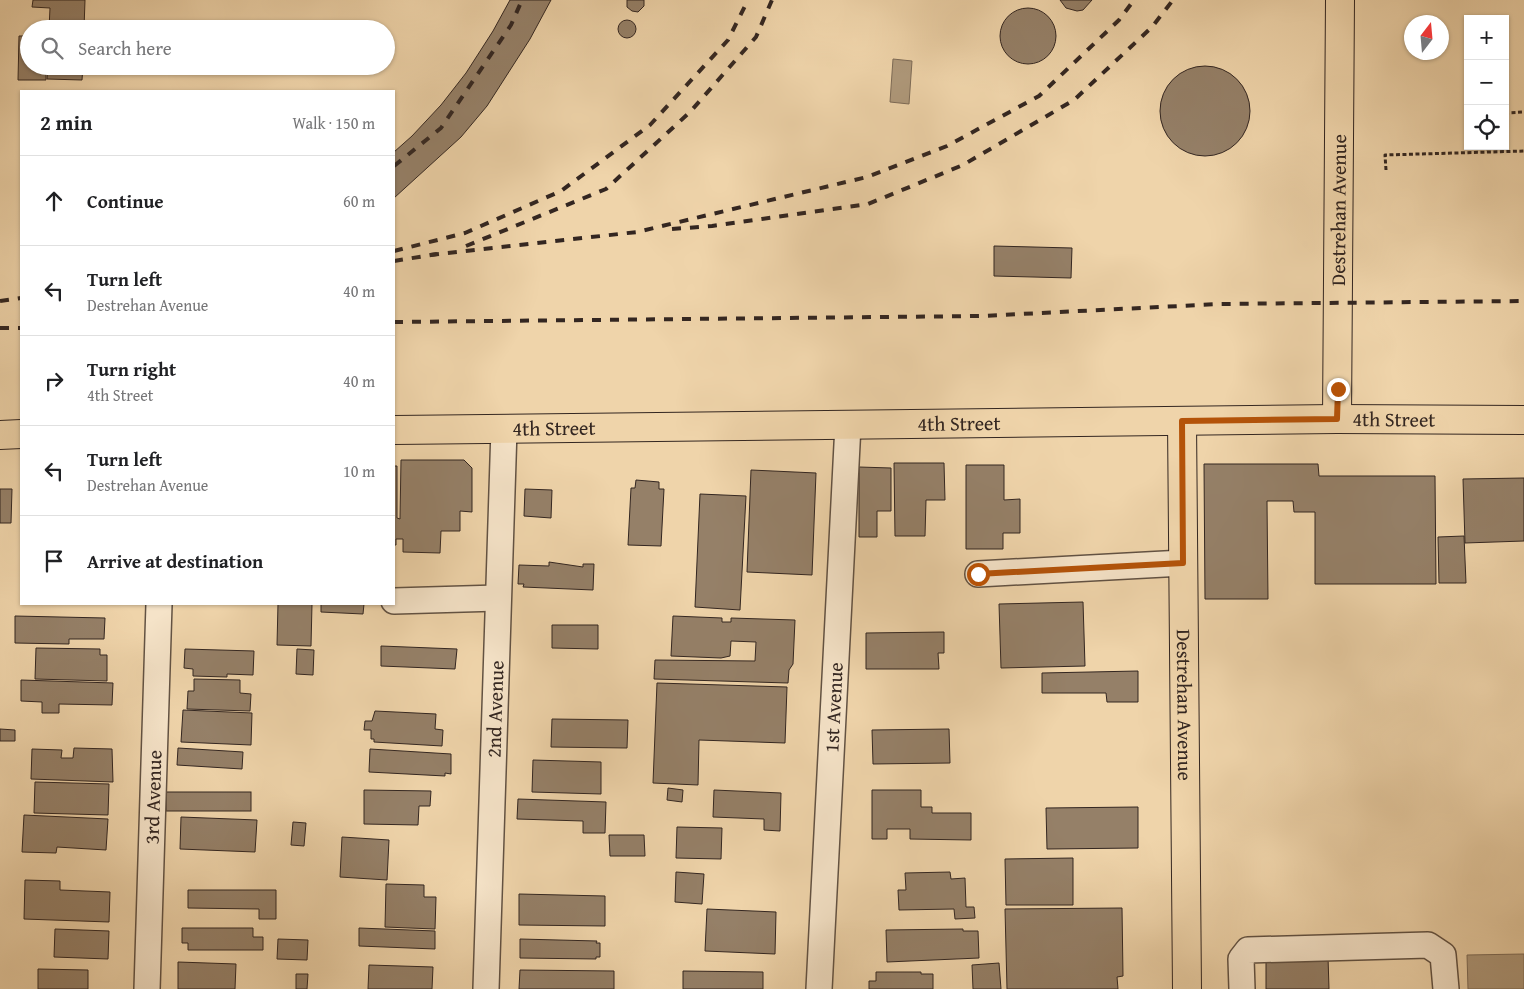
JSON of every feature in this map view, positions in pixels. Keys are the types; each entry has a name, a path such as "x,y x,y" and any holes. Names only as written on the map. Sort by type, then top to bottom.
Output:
{"main road":[{"name":"Destrehan Avenue","path":"1337,419 1340,0"},
{"name":"4th Street","path":"395,430 1337,419 1524,420"},
{"name":"Destrehan Avenue","path":"1182,421 1188,989"},
{"path":"0,435 20,434"}],"street":[{"name":"1st Avenue","path":"819,989 848,425"},
{"name":"2nd Avenue","path":"486,989 504,429"},
{"path":"978,574 1183,563"},
{"path":"395,601 498,598"},
{"name":"3rd Avenue","path":"147,989 159,605"},
{"path":"1242,989 1241,959 1248,950 1428,945 1443,955 1446,989"}],"path":[{"path":"1509,113 1524,112"},
{"path":"1386,170 1385,155 1524,151"}],"shaded area":[{"path":"893,59 912,61 909,104 890,102"},
{"path":"1524,954 1524,989 1468,989 1467,955"}],"building":[{"path":"33,0 85,0 84,20 49,20 50,8 32,7"},
{"path":"510,0 551,0 530,39 487,106 461,137 395,197 395,151 441,105 466,73"},
{"path":"627,0 644,0 644,6 638,12 632,11 627,7"},
{"path":"1060,0 1092,0 1083,10 1077,11 1066,8"},
{"path":"1022,8 1034,8 1044,12 1052,20 1056,36 1052,52 1044,60 1034,64 1022,64 1012,60 1004,52 1000,42 1000,30 1004,20 1012,12"},
{"path":"627,20 633,23 636,29 633,35 627,38 621,35 618,29 621,23"},
{"path":"20,36 20,75 46,75 46,80 18,80"},
{"path":"1205,66 1222,69 1237,79 1247,94 1250,111 1247,128 1237,143 1222,153 1205,156 1188,153 1173,143 1163,128 1160,111 1163,94 1173,79 1188,69"},
{"path":"47,75 82,75 82,80 47,79"},
{"path":"994,246 1072,248 1071,278 994,276"},
{"path":"401,460 464,460 472,468 472,512 460,511 460,531 441,531 440,553 403,552 403,539 396,539 395,545 395,466 397,466 397,518 400,519"},
{"path":"894,463 944,463 945,500 926,500 925,536 895,536"},
{"path":"1204,464 1318,464 1319,476 1435,476 1436,584 1315,584 1315,512 1294,512 1293,501 1267,501 1268,599 1205,599"},
{"path":"966,465 1004,465 1004,500 1020,499 1020,533 1003,533 1003,549 966,549"},
{"path":"859,467 891,468 891,511 877,511 877,537 859,537"},
{"path":"751,470 816,473 812,575 747,572"},
{"path":"1524,478 1524,541 1465,543 1463,479"},
{"path":"636,480 659,482 659,489 664,489 661,546 628,545 631,488 635,488"},
{"path":"0,489 12,489 11,523 0,523"},
{"path":"525,489 552,490 551,518 524,516"},
{"path":"700,494 746,496 740,610 695,607"},
{"path":"1464,536 1466,583 1439,583 1438,537"},
{"path":"549,562 583,567 583,564 594,564 593,590 523,587 524,584 518,584 519,565 549,566"},
{"path":"1083,602 1085,666 1001,668 999,604"},
{"path":"278,605 312,605 311,646 277,645"},
{"path":"321,605 364,605 363,614 321,612"},
{"path":"15,616 105,618 104,639 69,639 69,644 15,643"},
{"path":"673,616 722,618 722,622 731,622 731,618 795,620 793,664 789,670 788,683 654,679 655,660 755,661 756,642 731,641 730,656 721,658 671,656"},
{"path":"552,625 598,625 598,649 552,648"},
{"path":"944,632 944,653 938,653 939,669 866,669 866,633"},
{"path":"381,646 457,649 455,669 381,666"},
{"path":"36,648 100,649 100,655 107,655 107,681 35,679"},
{"path":"185,649 254,651 253,675 227,674 227,677 193,676 193,669 184,668"},
{"path":"297,649 314,650 313,675 296,674"},
{"path":"1138,671 1138,702 1107,702 1106,693 1042,693 1042,673"},
{"path":"194,679 240,680 240,693 251,694 250,711 187,709 188,691 194,691"},
{"path":"21,680 113,683 112,705 59,704 59,713 42,713 42,702 21,701"},
{"path":"657,683 787,687 785,743 699,740 698,785 653,783"},
{"path":"183,710 252,713 251,745 181,742"},
{"path":"375,711 436,714 435,729 443,730 442,746 374,742 374,739 371,739 371,730 364,730 365,721 372,721"},
{"path":"552,719 628,720 627,748 551,747"},
{"path":"0,729 15,730 15,741 0,741"},
{"path":"949,729 950,763 873,764 872,730"},
{"path":"74,748 112,749 113,782 31,779 32,749 62,750 61,758 73,758"},
{"path":"178,748 243,752 242,769 177,765"},
{"path":"370,749 451,754 451,774 445,773 445,776 369,772"},
{"path":"533,760 601,762 601,794 532,792"},
{"path":"35,782 109,784 108,815 34,813"},
{"path":"668,788 683,790 682,802 667,800"},
{"path":"364,790 431,791 430,806 419,806 418,825 364,824"},
{"path":"714,790 781,793 780,831 764,830 764,819 713,817"},
{"path":"872,790 921,790 921,807 932,807 932,813 971,813 971,840 910,839 910,829 887,829 887,839 872,839"},
{"path":"166,792 251,792 251,811 166,811"},
{"path":"518,799 606,802 605,833 583,833 583,821 517,819"},
{"path":"1138,807 1138,848 1047,849 1046,808"},
{"path":"24,815 108,819 106,850 57,847 56,853 22,852"},
{"path":"181,817 257,820 255,852 180,849"},
{"path":"293,822 306,823 304,846 291,845"},
{"path":"677,827 722,828 721,859 676,858"},
{"path":"609,835 644,835 645,856 610,856"},
{"path":"342,837 389,840 387,880 340,877"},
{"path":"1073,858 1073,905 1006,905 1005,859"},
{"path":"676,872 704,874 702,904 675,902"},
{"path":"950,872 951,879 965,878 966,907 974,907 975,918 955,919 954,909 899,910 898,890 906,890 905,873"},
{"path":"25,880 60,881 60,890 110,892 109,922 24,919"},
{"path":"386,884 424,885 424,897 436,897 435,929 385,927"},
{"path":"188,890 276,890 276,919 259,919 259,909 188,908"},
{"path":"519,894 605,896 605,926 519,925"},
{"path":"1122,908 1123,976 1117,977 1118,989 1007,989 1005,909"},
{"path":"707,909 776,912 775,954 705,951"},
{"path":"182,928 253,928 253,937 263,937 263,950 188,950 188,943 182,943"},
{"path":"359,928 435,931 435,949 359,946"},
{"path":"55,929 109,931 108,959 54,957"},
{"path":"963,929 963,931 978,931 979,958 887,962 886,930"},
{"path":"278,939 308,940 307,960 277,959"},
{"path":"520,939 597,941 596,943 600,943 600,957 596,957 596,959 520,958"},
{"path":"1266,957 1328,957 1329,989 1266,989"},
{"path":"178,962 236,964 235,989 178,989"},
{"path":"999,963 1001,989 973,989 972,965"},
{"path":"369,965 433,967 432,989 368,989"},
{"path":"38,969 88,970 88,989 38,989"},
{"path":"520,970 614,971 614,989 519,989"},
{"path":"683,971 763,972 763,989 683,989"},
{"path":"876,972 921,972 921,974 933,974 933,989 869,989 869,981 876,981"},
{"path":"296,974 308,974 307,989 296,989"}],"railway":[{"path":"395,165 441,128 511,25 522,0"},
{"path":"395,251 465,233 561,191 650,125 728,40 748,0"},
{"path":"466,246 606,189 690,112 756,37 772,0"},
{"path":"430,255 637,232 867,177 947,146 1039,96 1119,20 1134,0"},
{"path":"672,229 712,226 868,204 963,165 1074,100 1152,27 1173,0"},
{"path":"395,261 437,254"},
{"path":"0,301 20,298"},
{"path":"395,322 981,316 1219,304 1524,301"},
{"path":"0,328 20,328"}],"route":[{"path":"978,574 1183,563 1182,421 1337,419 1338,389"}]}
